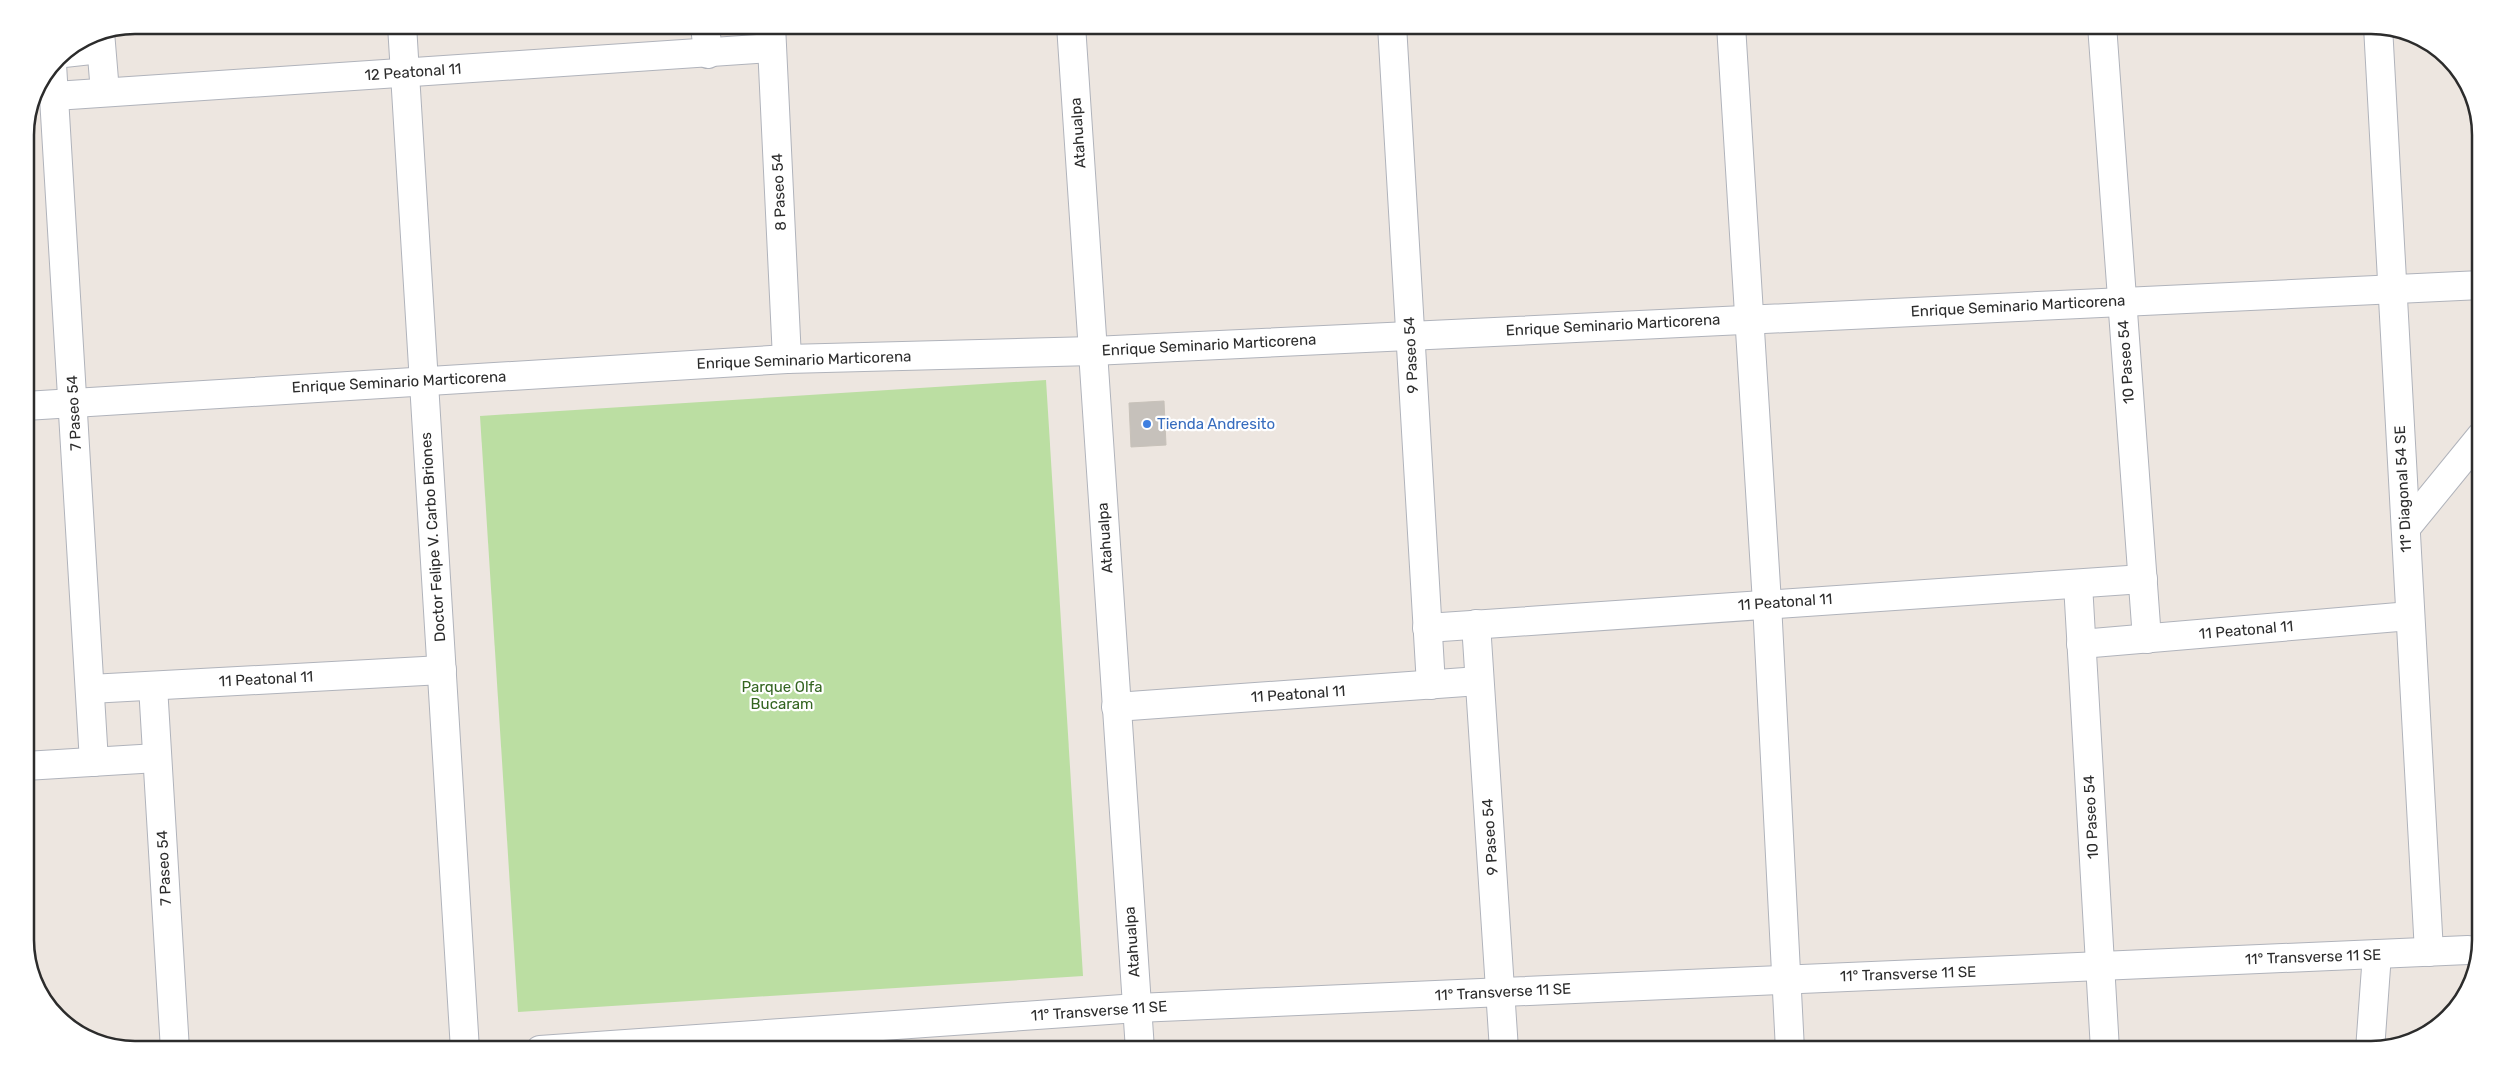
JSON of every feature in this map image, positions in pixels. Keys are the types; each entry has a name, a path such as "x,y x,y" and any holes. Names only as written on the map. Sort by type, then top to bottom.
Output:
{"street":[{"name":"Doctor Felipe V. Carbo Briones","path":"403,34 464,1041"},
{"path":"706,34 708,54"},
{"name":"Atahualpa","path":"1072,34 1139,1041"},
{"name":"9 Paseo 54","path":"1393,34 1431,685"},
{"path":"1733,34 1767,603 1789,1041"},
{"name":"10 Paseo 54","path":"2103,34 2147,638"},
{"name":"11° Diagonal 54 SE","path":"2378,34 2429,952"},
{"name":"12 Peatonal 11","path":"54,96 708,54 772,37"},
{"name":"8 Paseo 54","path":"772,37 787,359"},
{"path":"100,40 105,92"},
{"name":"7 Paseo 54","path":"53,76 94,762"},
{"name":"Enrique Seminario Marticorena","path":"34,405 787,359 1093,350 2472,285"},
{"path":"2406,528 2472,447"},
{"name":"11 Peatonal 11","path":"1428,628 1767,603 2143,579"},
{"name":"10 Paseo 54","path":"2078,584 2104,1041"},
{"name":"11 Peatonal 11","path":"2081,644 2410,616"},
{"name":"9 Paseo 54","path":"1476,624 1504,1041"},
{"name":"11 Peatonal 11","path":"90,689 442,670"},
{"name":"11 Peatonal 11","path":"1116,707 1479,681"},
{"name":"7 Paseo 54","path":"153,686 174,1041"},
{"path":"34,765 157,758"},
{"name":"11° Transverse 11 SE","path":"790,1041 1137,1008 2429,952 2472,947"},
{"path":"2371,1041 2377,954"}],"green space":[{"name":"Parque Olfa Bucaram","path":"1046,380 1083,976 518,1012 480,416"}],"building":[{"name":"Tienda Andresito","path":"1164,401 1166,445 1131,447 1129,403"}],"place":[{"name":"Tienda Andresito","path":"1147,424"}]}
